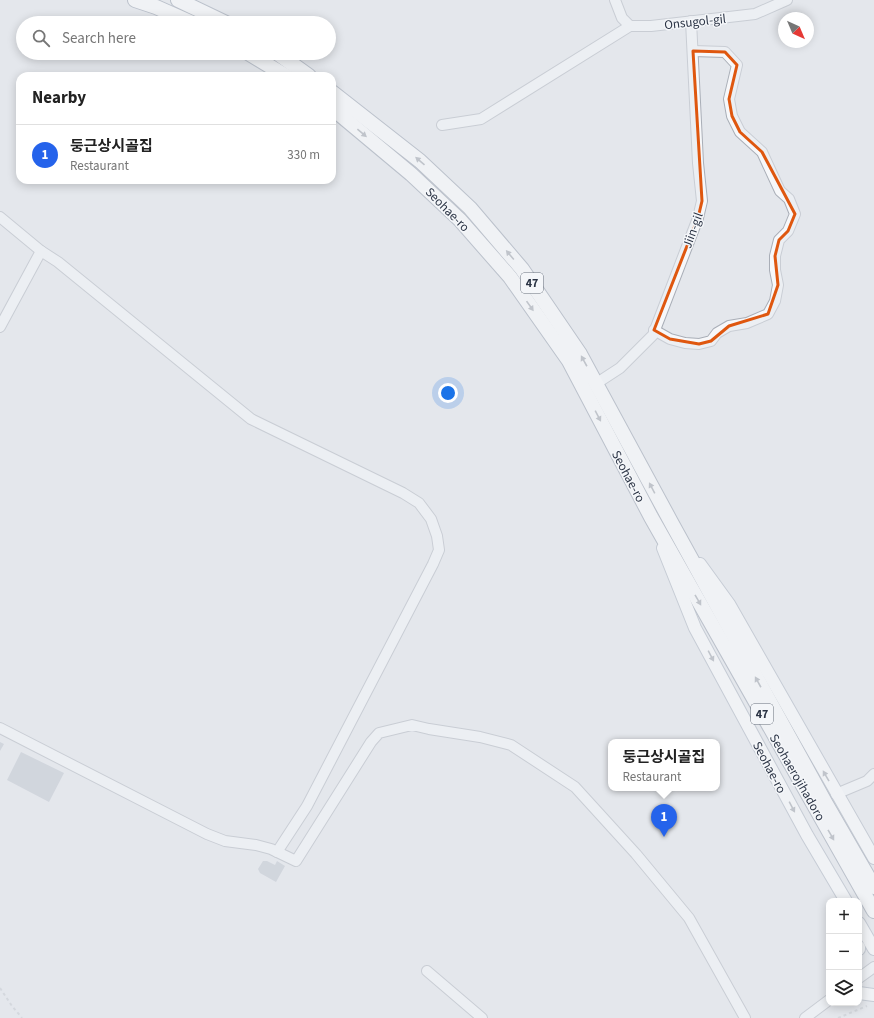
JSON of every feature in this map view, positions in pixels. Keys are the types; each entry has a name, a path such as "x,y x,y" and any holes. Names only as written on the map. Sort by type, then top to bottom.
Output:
{"highway":[{"path":"135,0 176,16"},
{"path":"178,0 211,16"},
{"path":"260,60 279,72"},
{"path":"287,60 303,72"},
{"name":"Seohae-ro","path":"336,95 420,160 470,208 522,269 580,354 671,522"},
{"name":"Seohae-ro","path":"336,111 411,174 460,220 510,277 569,361 651,517"},
{"name":"Seohaerojihadoro","path":"651,517 874,911"},
{"name":"Seohaerojihadoro","path":"671,522 825,802 874,887"}],"main road":[{"name":"Seohae-ro","path":"651,517 695,628 807,835 844,898"},
{"name":"Seohae-ro","path":"671,522 729,604 836,794 874,858"},
{"path":"807,835 818,864 836,898"},
{"path":"865,927 874,948"},
{"path":"862,995 872,1000"}],"street":[{"path":"442,125 481,119 630,26 622,18 615,0"},
{"name":"Onsugol-gil","path":"630,26 651,26 755,14 787,0"},
{"name":"Jiin-gil","path":"597,383 620,368 653,335 698,218 702,201 698,163 691,21"},
{"path":"654,330 670,339 685,343 699,344 711,341 729,326 747,323 768,314 775,301 778,285 775,270 777,245 779,240 788,231 795,214 789,199 780,191 762,152 740,132 732,116 729,99 737,65 725,52 692,51"},
{"path":"0,217 41,251 58,262 251,419 403,493 419,503 430,519 439,550 433,564 307,806 277,852"},
{"path":"0,327 41,251"},
{"path":"0,728 206,834 224,841 256,845 277,852 296,861 371,742 379,733 412,725 480,737 512,745 575,787 640,860 689,918 745,1018"},
{"path":"836,794 867,781 874,774"},
{"path":"862,976 874,966"},
{"path":"427,971 482,1018"},
{"path":"805,1018 826,1002"}],"path":[{"path":"0,988 22,1018"},
{"path":"838,1018 864,1006 872,1000"}],"highlighted area":[{"path":"693,51 725,52 737,65 729,99 732,116 740,132 762,152 795,214 788,231 779,240 775,256 778,285 768,314 729,326 711,341 699,344 670,339 654,330 698,218 702,201"}],"building":[{"path":"0,742 4,744 0,751"},
{"path":"21,752 64,773 49,802 7,780"},
{"path":"263,861 267,861 275,865 277,861 285,866 276,882 260,873 258,869"}],"place":[{"name":"둥근상시골집","path":"664,837"}]}
